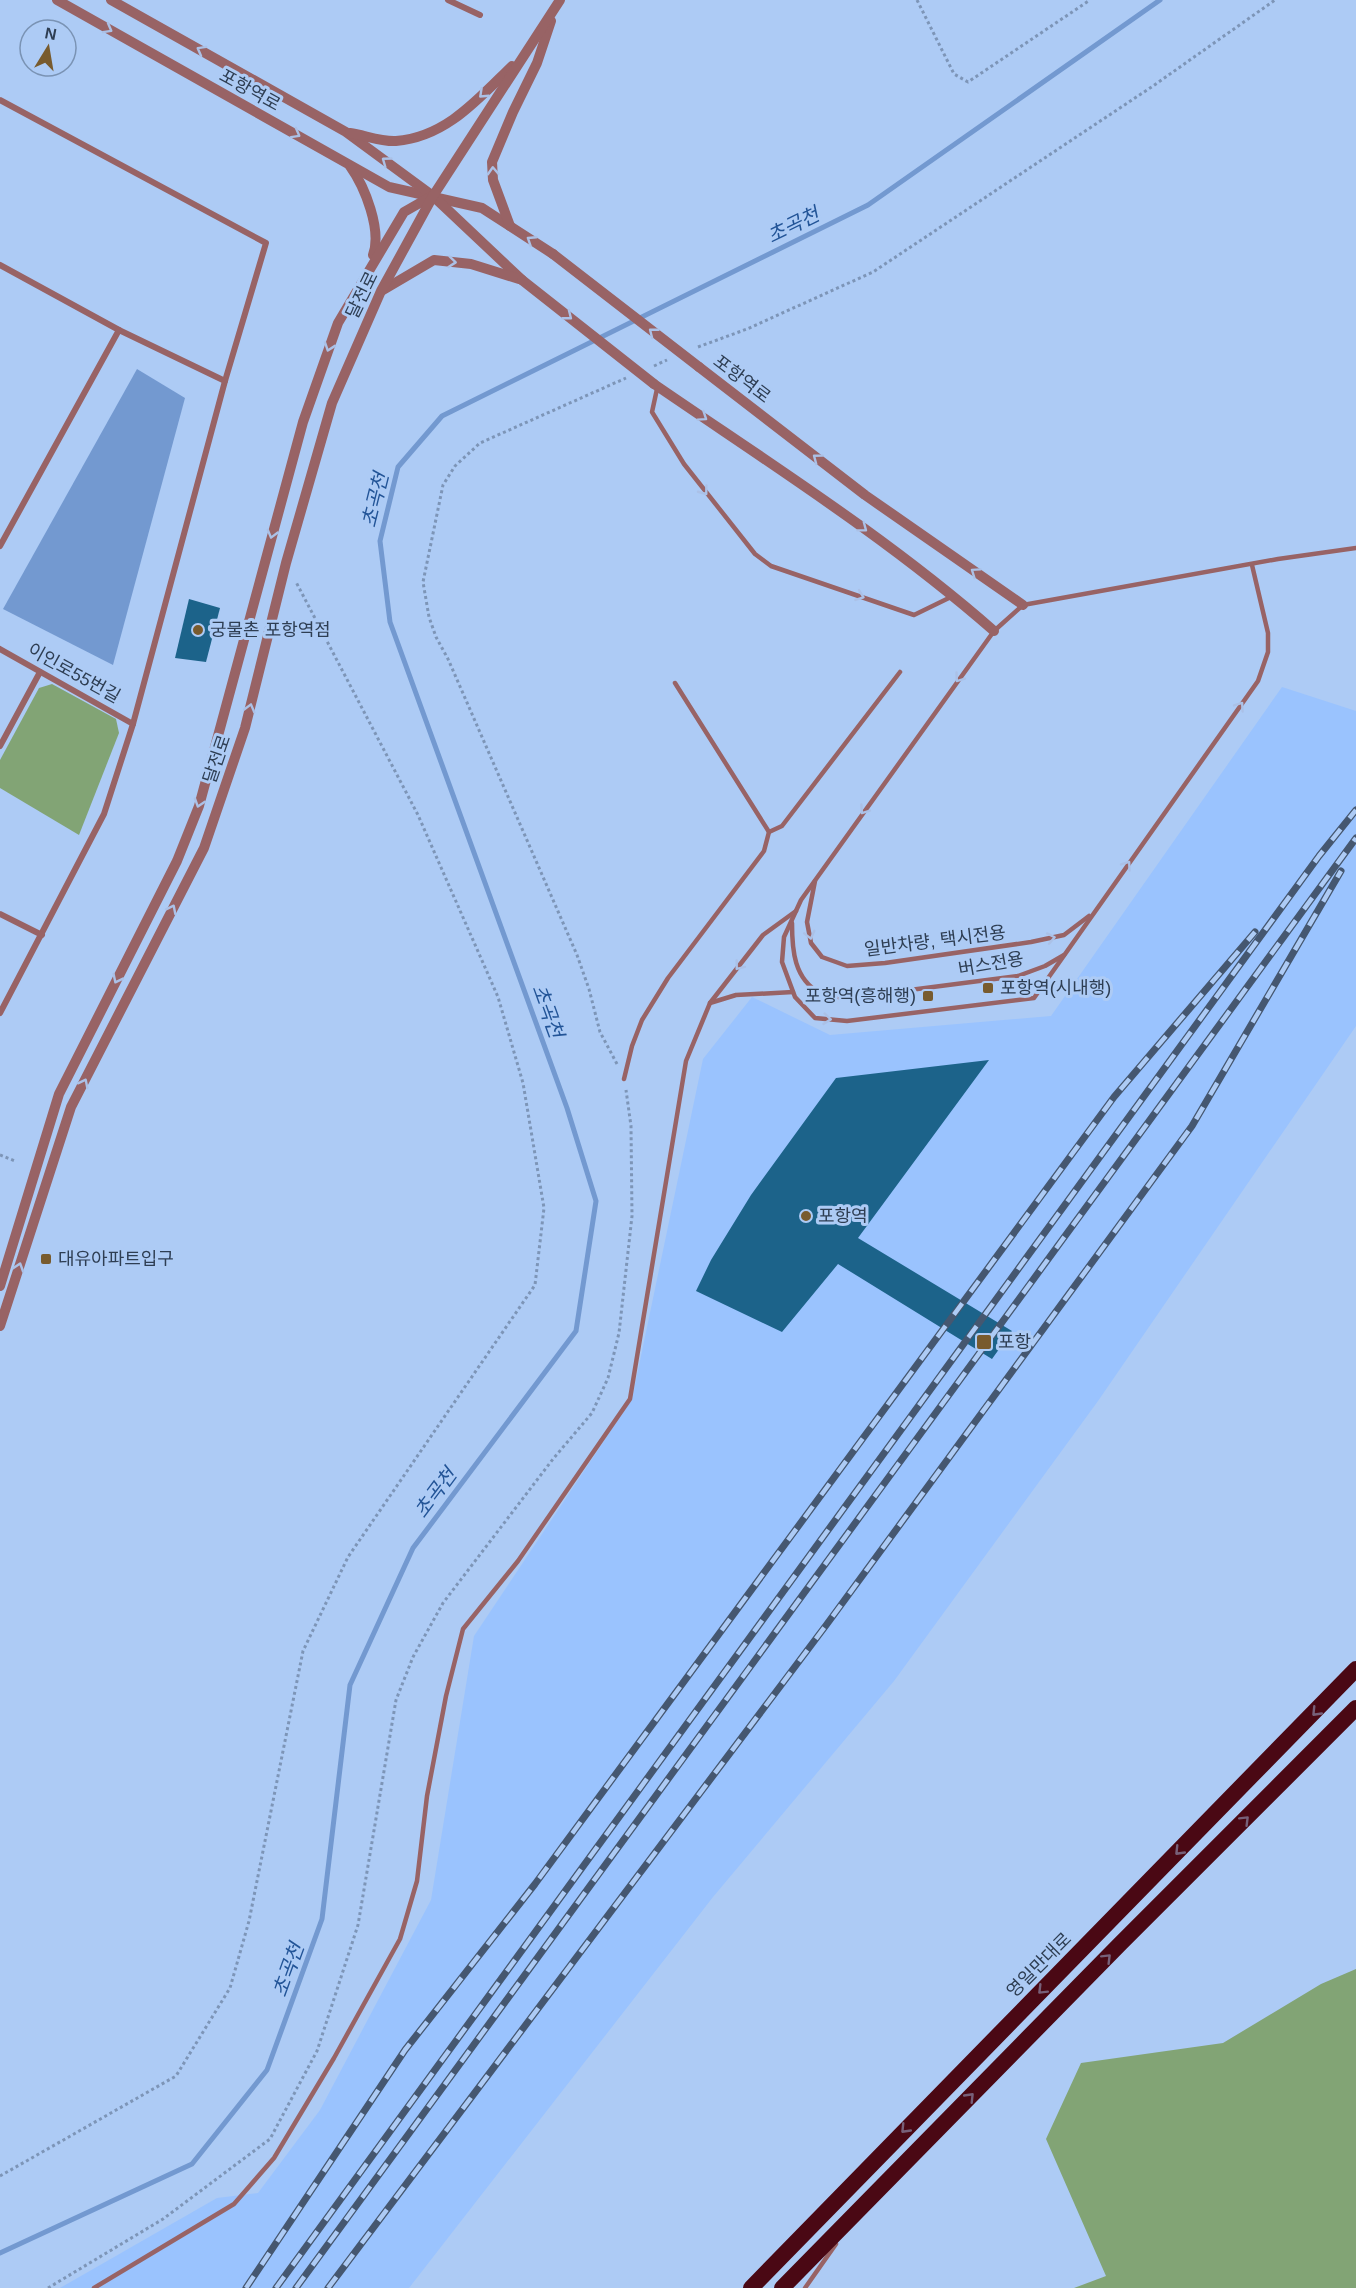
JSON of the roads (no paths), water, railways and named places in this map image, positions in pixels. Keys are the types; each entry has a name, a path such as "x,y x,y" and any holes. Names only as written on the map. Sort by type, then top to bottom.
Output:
{"highway":[{"name":"영일만대로","path":"751,2288 1356,1669"},
{"path":"782,2288 1356,1708"}],"street":[{"name":"포항역로","path":"57,0 389,187 482,208 553,254 865,495 1023,605"},
{"name":"포항역로","path":"111,0 346,132 433,196 522,280 656,385 850,518 954,596 994,630"},
{"path":"448,0 480,15"},
{"path":"510,226 493,180 492,162 501,137 537,63 558,3"},
{"name":"달전로","path":"0,1324 71,1107 204,848 245,728 286,563 332,403 381,291 433,196 558,3"},
{"path":"346,132 394,141 421,136 456,120 525,54"},
{"path":"0,100 266,243 225,381 133,724 104,814 0,1013"},
{"path":"348,164 361,181 368,199 377,244 365,276"},
{"name":"달전로","path":"0,1286 59,1094 177,861 199,806 303,422 338,323 404,212 433,196"},
{"path":"381,291 434,260 471,264 522,280"},
{"path":"0,264 119,330 225,381"},
{"path":"0,546 119,330"},
{"name":"이인로55번길","path":"0,649 133,724"},
{"path":"0,746 40,672"},
{"path":"0,914 42,936"},
{"name":"달전로","path":"0,1310 0,1324"}],"lane":[{"path":"656,385 652,412 684,465 755,554 771,566 914,615 954,596"},
{"path":"1252,565 1268,633 1268,652 1258,681 1034,998 847,1021 815,1018 795,997 783,962 784,937 801,900 994,630 1023,605 1252,565 1356,548"},
{"path":"769,832 782,826 900,672"},
{"path":"624,1079 632,1046 642,1020 668,978 764,851 769,832 675,683"},
{"name":"일반차량, 택시전용","path":"816,878 807,922 812,943 822,957 847,966 897,961 1064,935 1094,913"},
{"path":"94,2288 234,2204 274,2158 334,2058 400,1939 417,1881 427,1796 446,1696 463,1629 518,1561 630,1399 686,1061 710,1003 764,935 796,911"},
{"name":"버스전용","path":"792,920 792,949 801,978 821,994 848,998 1018,976 1045,966 1066,954"},
{"path":"710,1003 736,995 794,992"},
{"path":"805,2288 865,2205"}],"waterway":[{"name":"초곡천","path":"0,2253 192,2164 267,2070 322,1919 350,1685 413,1548 576,1331 596,1201 567,1108 390,622 380,541 398,467 442,416 868,205 1160,0"}],"railway":[{"path":"276,2288 1319,856 1356,810"},
{"path":"296,2288 1356,838"},
{"path":"328,2288 827,1624 1192,1126 1341,871"},
{"path":"246,2288 405,2050 535,1884 1114,1097 1255,932"}],"place":[{"name":"궁물촌 포항역점","path":"198,630"},
{"name":"포항역(시내행)","path":"988,988"},
{"name":"포항역(흥해행)","path":"928,996"},
{"name":"포항역","path":"806,1216"},
{"name":"대유아파트입구","path":"46,1259"},
{"name":"포항","path":"984,1342"}]}
